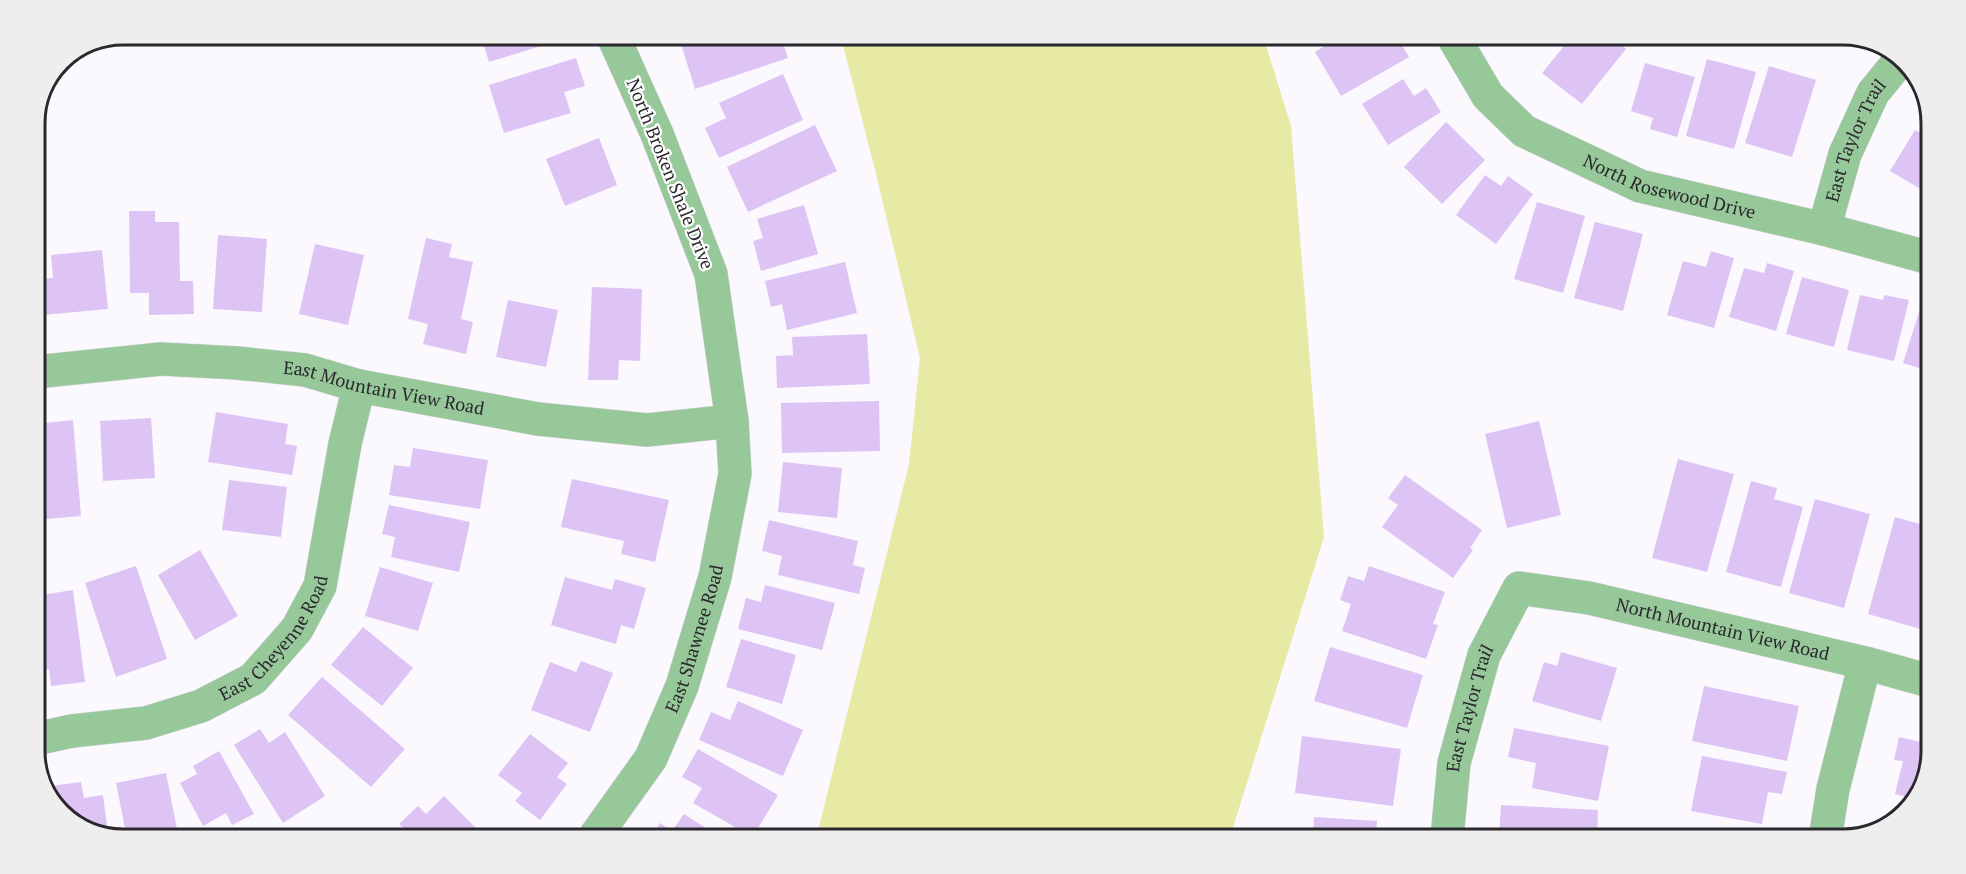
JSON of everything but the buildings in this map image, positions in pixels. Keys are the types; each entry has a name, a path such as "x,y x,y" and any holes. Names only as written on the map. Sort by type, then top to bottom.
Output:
{"street":[{"name":"North Broken Shale Drive","path":"617,45 657,134 711,274 732,421"},
{"name":"North Rosewood Drive","path":"1458,45 1488,96 1524,131 1640,186 1824,229 1921,256"},
{"name":"East Taylor Trail","path":"1824,229 1845,154 1873,93 1895,66"},
{"name":"East Mountain View Road","path":"45,371 161,359 237,363 305,370 359,386 538,419 648,430 732,421"},
{"name":"East Cheyenne Road","path":"45,737 72,731 146,723 201,706 254,679 297,629 320,586 345,444 359,386"},
{"name":"East Shawnee Road","path":"600,829 651,758 682,686 715,577 735,474 732,421"},
{"name":"East Taylor Trail","path":"1448,829 1454,763 1484,655 1519,588"},
{"name":"North Mountain View Road","path":"1519,588 1589,598 1865,663 1921,679"},
{"path":"1827,829 1833,789 1865,663"}],"green space":[{"path":"843,45 1266,45 1291,126 1324,537 1233,829 818,829 909,464 920,358"}]}
